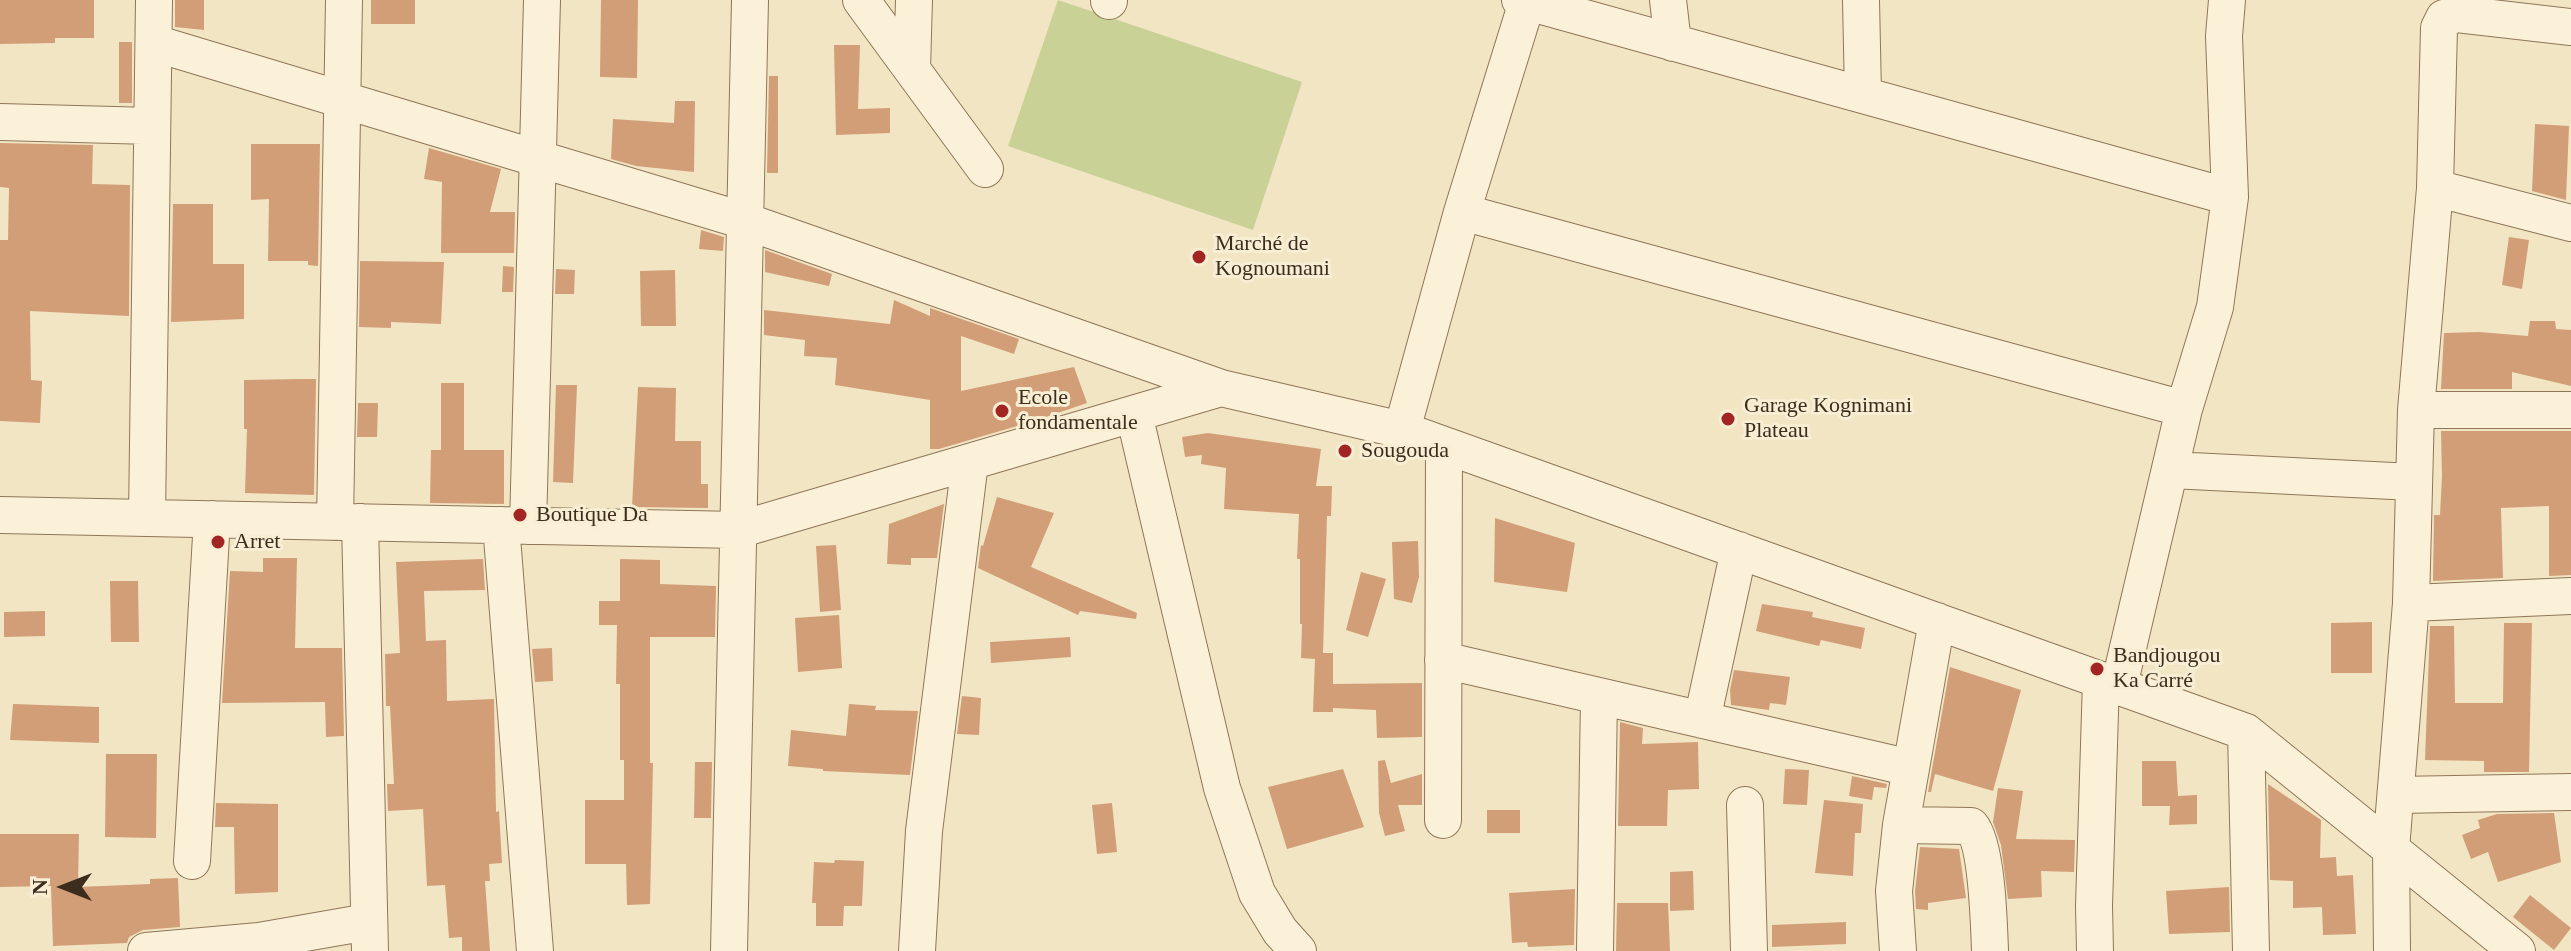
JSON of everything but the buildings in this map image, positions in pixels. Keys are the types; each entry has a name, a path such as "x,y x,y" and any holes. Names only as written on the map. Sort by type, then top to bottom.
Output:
{"street":[{"path":"147,518 154,0"},
{"path":"146,951 259,946 369,936 348,522 342,101 344,0"},
{"path":"535,951 515,526 538,160 542,0"},
{"path":"729,951 750,0"},
{"path":"861,0 985,169"},
{"path":"912,69 914,0"},
{"path":"1668,0 1673,43"},
{"path":"1861,0 1863,94"},
{"path":"2095,951 2094,906 2110,683 2171,470 2184,409 2215,307 2230,197 2224,36 2227,0"},
{"path":"1402,430 1524,1 2230,197"},
{"path":"2392,951 2391,849 2411,603 2416,410 2435,188 2439,28 2444,18 2458,7 2571,27"},
{"path":"154,43 745,221 1221,388 1402,430 2246,732 2391,849 2485,937 2517,951"},
{"path":"0,122 152,126"},
{"path":"2435,188 2571,223"},
{"path":"1462,212 2184,409"},
{"path":"0,515 738,530 1221,388"},
{"path":"2416,410 2571,410"},
{"path":"1134,414 1222,788 1257,893 1280,931 1298,951"},
{"path":"1443,820 1444,445"},
{"path":"917,951 924,831 970,462"},
{"path":"2171,470 2413,482"},
{"path":"192,861 212,519"},
{"path":"1702,720 1739,550"},
{"path":"2411,603 2571,596"},
{"path":"1898,951 1894,891 1901,825 1937,621"},
{"path":"1443,660 1911,768"},
{"path":"1595,951 1599,697"},
{"path":"2246,732 2251,951"},
{"path":"2396,795 2571,792"},
{"path":"1745,805 1749,951"},
{"path":"1901,825 1971,826 1977,833 1990,951"}],"green space":[{"path":"1058,0 1302,82 1253,230 1008,146"}],"place":[{"name":"Marché de Kognoumani","path":"1199,257"},
{"name":"Ecole fondamentale","path":"1002,411"},
{"name":"Garage Kognimani Plateau","path":"1728,419"},
{"name":"Sougouda","path":"1345,451"},
{"name":"Boutique Da","path":"520,515"},
{"name":"Arret","path":"218,542"},
{"name":"Bandjougou Ka Carré","path":"2097,669"}]}
